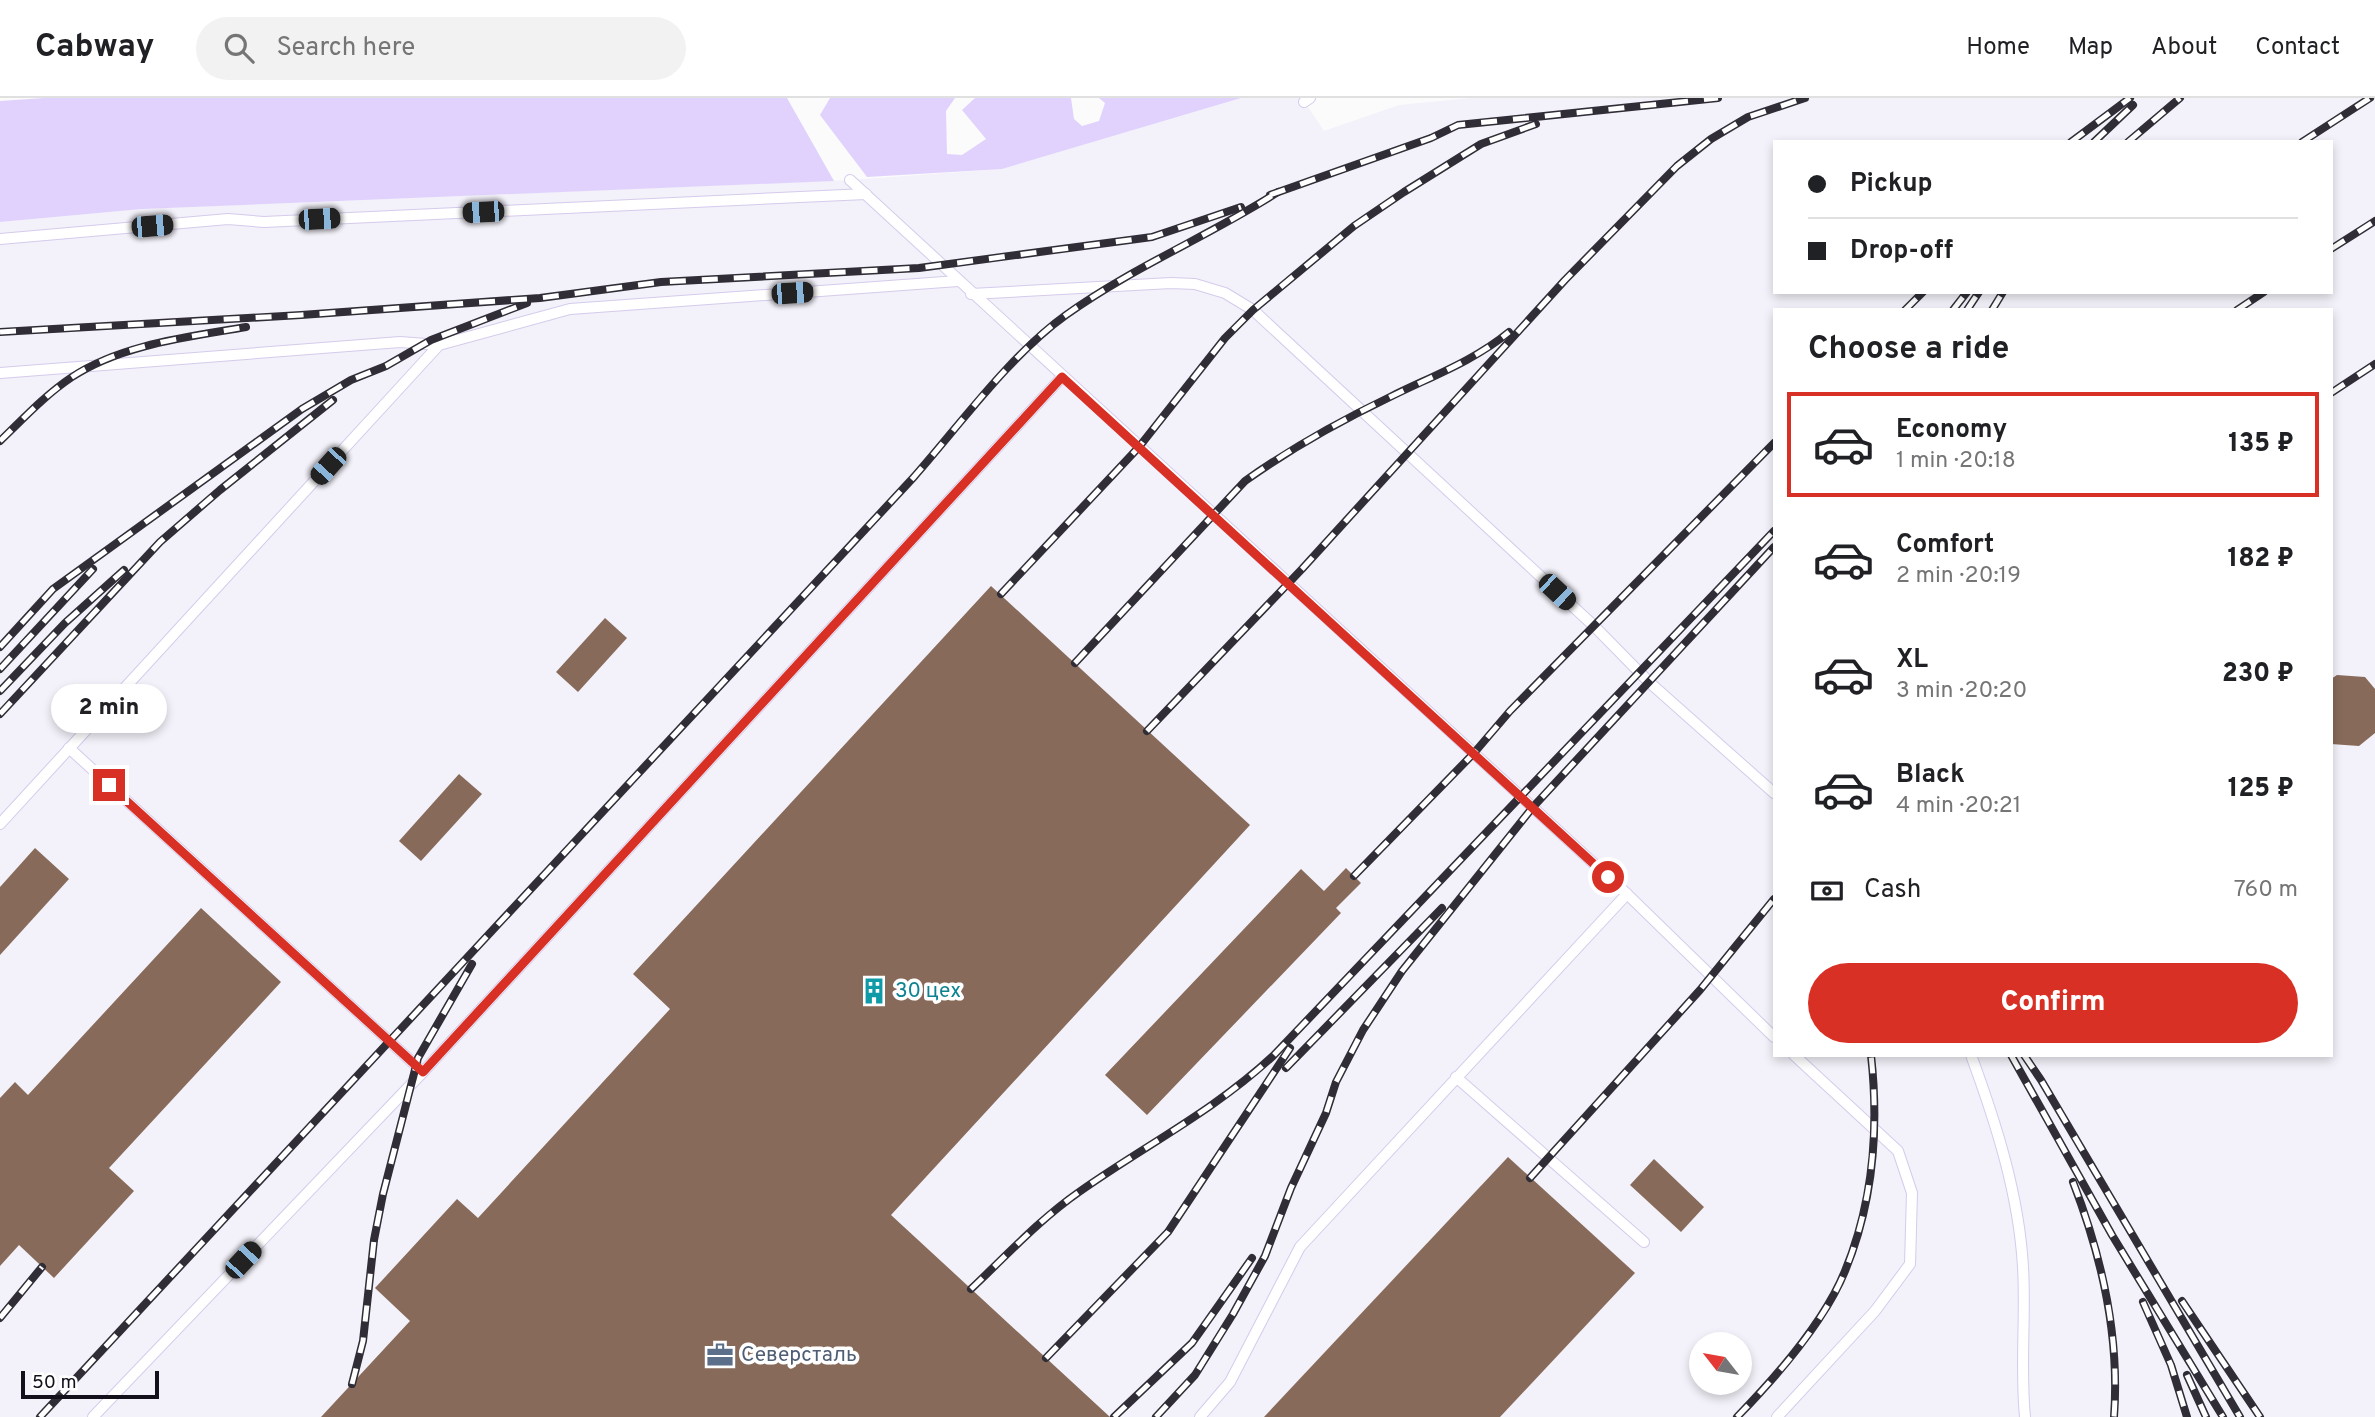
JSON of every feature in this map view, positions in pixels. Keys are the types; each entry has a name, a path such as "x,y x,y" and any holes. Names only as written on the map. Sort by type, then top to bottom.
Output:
{"lane":[{"path":"850,180 1627,894 1773,1036"},
{"path":"0,239 228,219 278,221 866,194"},
{"path":"0,373 400,342 439,345 570,309 958,281"},
{"path":"971,294 1171,283 1195,284 1226,293 1252,310 1342,392 1594,626 1649,682 1773,792"},
{"path":"0,824 439,345"},
{"path":"93,1417 423,1072 1062,377"},
{"path":"69,748 423,1072"},
{"path":"1200,1417 1230,1382 1300,1247 1627,894"},
{"path":"1777,1417 1875,1311 1910,1264 1912,1193 1898,1151 1796,1057"},
{"path":"1972,1057 1995,1121 2014,1203 2023,1266 2025,1417"},
{"path":"1456,1077 1644,1242"}],"shaded area":[{"path":"44,98 787,98 834,181 142,209 0,222 0,101"},
{"path":"830,98 955,98 946,111 947,154 962,155 986,139 962,110 975,98 1071,98 1074,119 1082,126 1099,121 1105,103 1099,98 1241,98 1002,169 867,177 820,115"},
{"path":"1241,98 1302,98 1324,131 1399,105 1471,98 2375,98 2375,1417 0,1417 0,222 142,209 850,180 1002,169"}],"building":[{"name":"30 цех","path":"991,586 1250,825 891,1215 1110,1417 321,1417 410,1321 375,1288 457,1199 478,1218 670,1009 633,974"},
{"path":"605,618 627,638 578,692 556,672"},
{"path":"2337,675 2365,677 2375,689 2375,733 2359,746 2333,744 2333,678"},
{"path":"459,774 482,794 421,861 399,841"},
{"path":"35,848 69,879 0,955 0,887"},
{"path":"1346,868 1361,883 1336,908 1341,913 1147,1115 1105,1075 1301,869 1324,891"},
{"path":"201,908 281,982 109,1168 134,1191 54,1278 19,1245 0,1266 0,1098 15,1082 28,1095"},
{"path":"1508,1157 1635,1273 1500,1417 1264,1417"},
{"path":"1654,1159 1704,1207 1681,1232 1630,1185"}],"railway":[{"path":"1270,195 1431,138 1458,125 1718,98"},
{"path":"1147,731 1302,569 1565,280 1677,166 1711,139 1748,117 1805,98"},
{"path":"2074,140 2130,98"},
{"path":"2130,140 2180,98"},
{"path":"2305,140 2370,98"},
{"path":"2096,140 2133,105"},
{"path":"1001,594 1139,447 1225,338 1253,310 1354,226 1404,192 1481,144 1536,124"},
{"path":"40,1417 913,478 1025,350 1045,331 1092,298 1278,192"},
{"path":"0,332 540,298 661,282 919,268 1152,237 1241,207"},
{"path":"2333,248 2375,221"},
{"path":"1907,308 1921,294"},
{"path":"1955,308 1965,294"},
{"path":"1968,308 1978,294"},
{"path":"1993,308 2002,294"},
{"path":"2240,308 2261,294"},
{"path":"0,647 53,589 302,409 351,380 386,366 431,340 527,303"},
{"path":"0,441 34,407 72,377 91,366 156,343 246,327"},
{"path":"1075,663 1245,481 1316,436 1467,360 1509,332"},
{"path":"2333,392 2375,364"},
{"path":"0,714 160,542 220,490 333,400"},
{"path":"1354,876 1474,753 1510,711 1773,444"},
{"path":"971,1289 1065,1203 1203,1111 1273,1056 1773,532"},
{"path":"1156,1417 1195,1375 1265,1256 1291,1188 1326,1113 1336,1082 1363,1030 1402,971 1533,807 1773,548"},
{"path":"0,669 93,569"},
{"path":"0,691 65,623 124,570"},
{"path":"1530,1178 1700,990 1773,900"},
{"path":"1286,1068 1442,908"},
{"path":"352,1384 363,1341 374,1240 383,1194 418,1058 472,964"},
{"path":"1046,1358 1168,1232 1290,1048"},
{"path":"1737,1417 1783,1367 1812,1330 1845,1271 1868,1192 1874,1137 1871,1057"},
{"path":"2012,1057 2112,1235 2223,1417"},
{"path":"2025,1057 2240,1417"},
{"path":"2073,1182 2107,1297 2114,1357 2114,1417"},
{"path":"1114,1417 1192,1343 1252,1258"},
{"path":"0,1318 42,1267"},
{"path":"2182,1301 2260,1417"},
{"path":"2143,1302 2171,1365 2187,1417"},
{"path":"2187,1375 2206,1417"}],"place":[{"name":"30 цех","path":"874,991"},
{"name":"Северсталь","path":"720,1355"}],"route":[{"path":"109,785 423,1072 1062,377 1608,877"}]}
